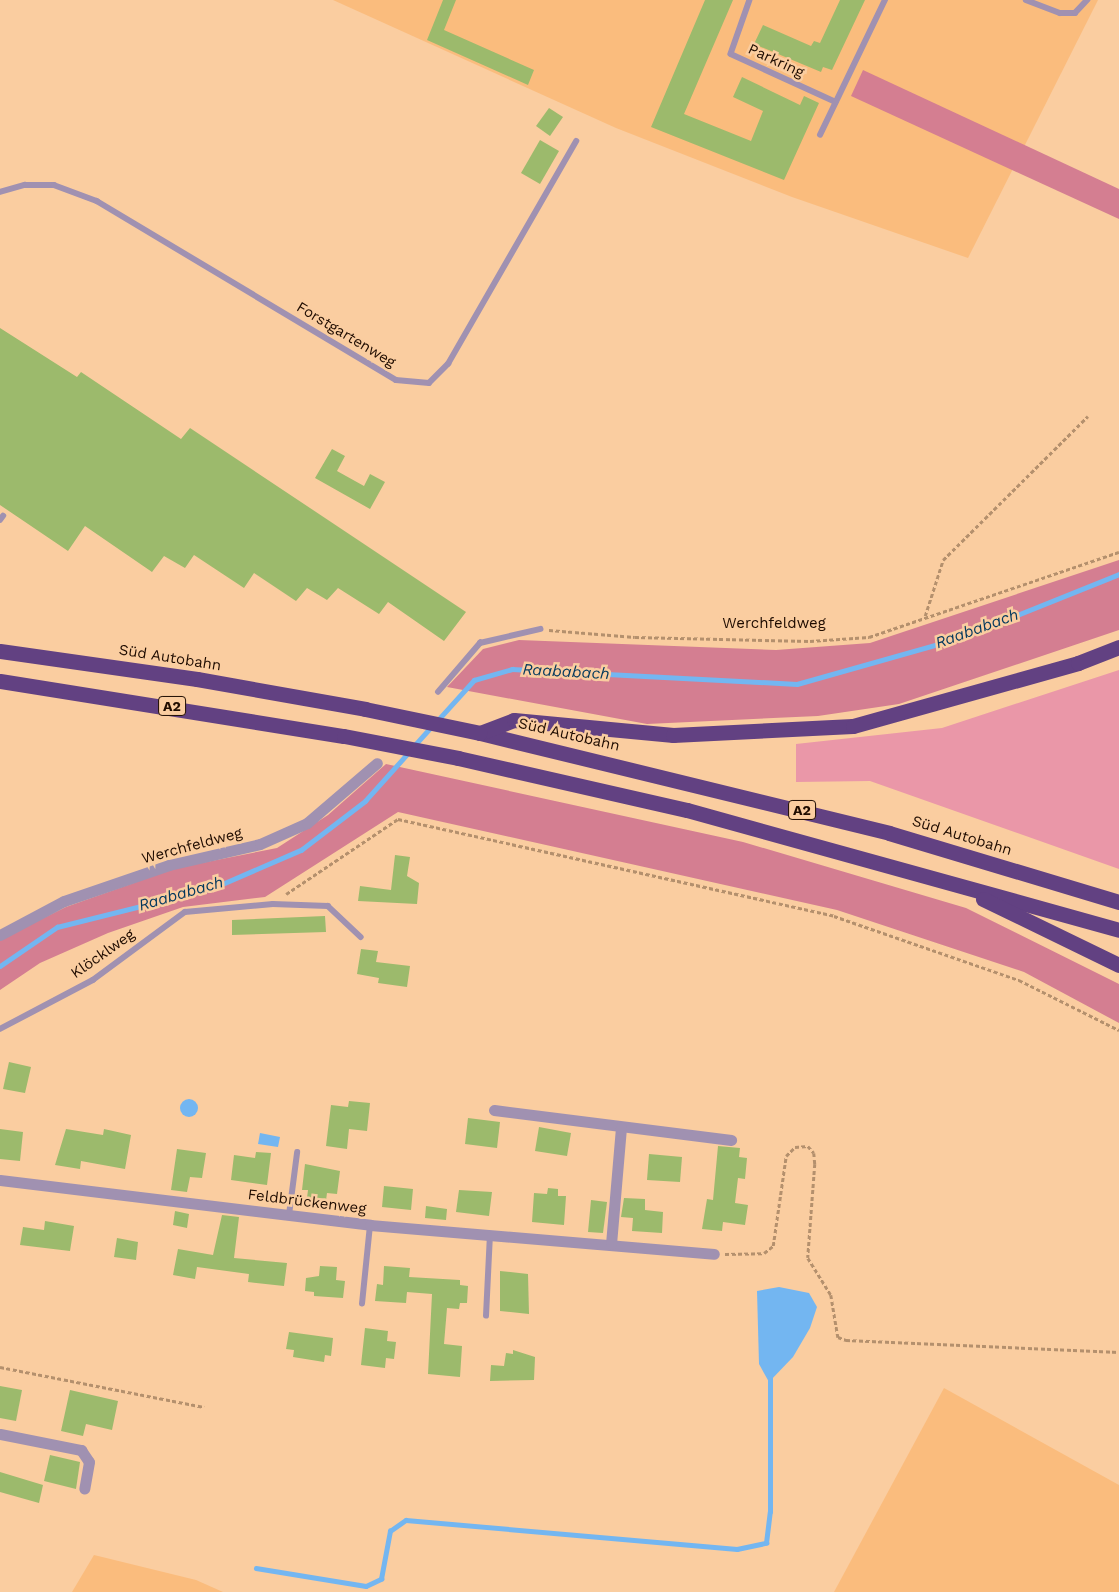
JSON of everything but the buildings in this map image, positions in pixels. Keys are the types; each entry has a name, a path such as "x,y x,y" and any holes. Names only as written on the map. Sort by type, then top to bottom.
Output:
{"highway":[{"path":"480,733 514,720 673,735 853,726 1078,663 1119,647"},
{"name":"Süd Autobahn","path":"0,651 197,680 480,733 890,833 1119,902"},
{"name":"A2","path":"0,681 344,736 458,758 687,810 1119,930"},
{"path":"950,882 1119,965"}],"street":[{"name":"Werchfeldweg","path":"0,936 64,901 169,865 260,844 307,823 377,763"},
{"path":"494,1110 731,1140"},
{"path":"611,1244 621,1127"},
{"name":"Feldbrückenweg","path":"0,1180 370,1225 714,1254"},
{"path":"0,1434 81,1450 89,1462 84,1489"}],"lane":[{"name":"Parkring","path":"750,0 730,54 836,102"},
{"path":"820,135 885,0"},
{"path":"1026,0 1060,13 1075,13 1087,0"},
{"name":"Forstgartenweg","path":"0,192 25,185 54,185 97,201 396,380 429,382 448,364 576,141"},
{"path":"438,692 480,643 540,629"},
{"name":"Klöcklweg","path":"0,1029 93,980 185,912 273,904 328,906 360,936"},
{"path":"289,1215 297,1153"},
{"path":"362,1304 370,1225"},
{"path":"486,1316 490,1235"}],"path":[{"path":"925,616 943,560 1088,416"},
{"name":"Werchfeldweg","path":"540,629 635,637 810,641 869,636 1119,552"},
{"path":"273,904 398,819 834,916 1019,980 1119,1030"},
{"path":"714,1254 764,1253 773,1246 786,1156 795,1147 808,1146 814,1153 815,1164 808,1258 831,1294 838,1337 846,1340 1119,1352"},
{"path":"0,1367 204,1406"}],"shaded area":[{"path":"333,0 1098,0 968,258 792,197 616,128"},
{"path":"863,70 1119,189 1119,219 851,96"},
{"path":"1119,560 1119,630 899,704 818,716 647,724 447,687 483,649 519,640 776,650 870,643"},
{"path":"1119,670 1119,869 870,781 796,782 796,744 942,728"},
{"path":"386,764 743,842 966,908 1119,984 1119,1023 1024,972 837,910 398,812 265,897 183,907 108,933 40,963 0,990 0,941 9,935 66,907 176,868 277,848 328,815"},
{"path":"944,1388 1119,1485 1119,1592 834,1592"},
{"path":"94,1555 196,1580 223,1592 72,1592"}],"water":[{"path":"189,1099 197,1104 198,1108 193,1116 189,1117 181,1112 180,1108 185,1100"},
{"path":"260,1133 280,1137 278,1147 258,1144"},
{"path":"779,1287 809,1293 817,1307 810,1328 793,1357 769,1382 759,1364 757,1291"}],"waterway":[{"name":"Raababach","path":"437,721 474,680 512,669 797,684 960,638 1119,574"},
{"name":"Raababach","path":"413,747 432,726"},
{"name":"Raababach","path":"0,966 57,927 213,888 301,850 365,801 408,753"},
{"path":"256,1568 366,1586 381,1579 390,1531 406,1520 737,1549 766,1543 770,1512 770,1378"}]}
